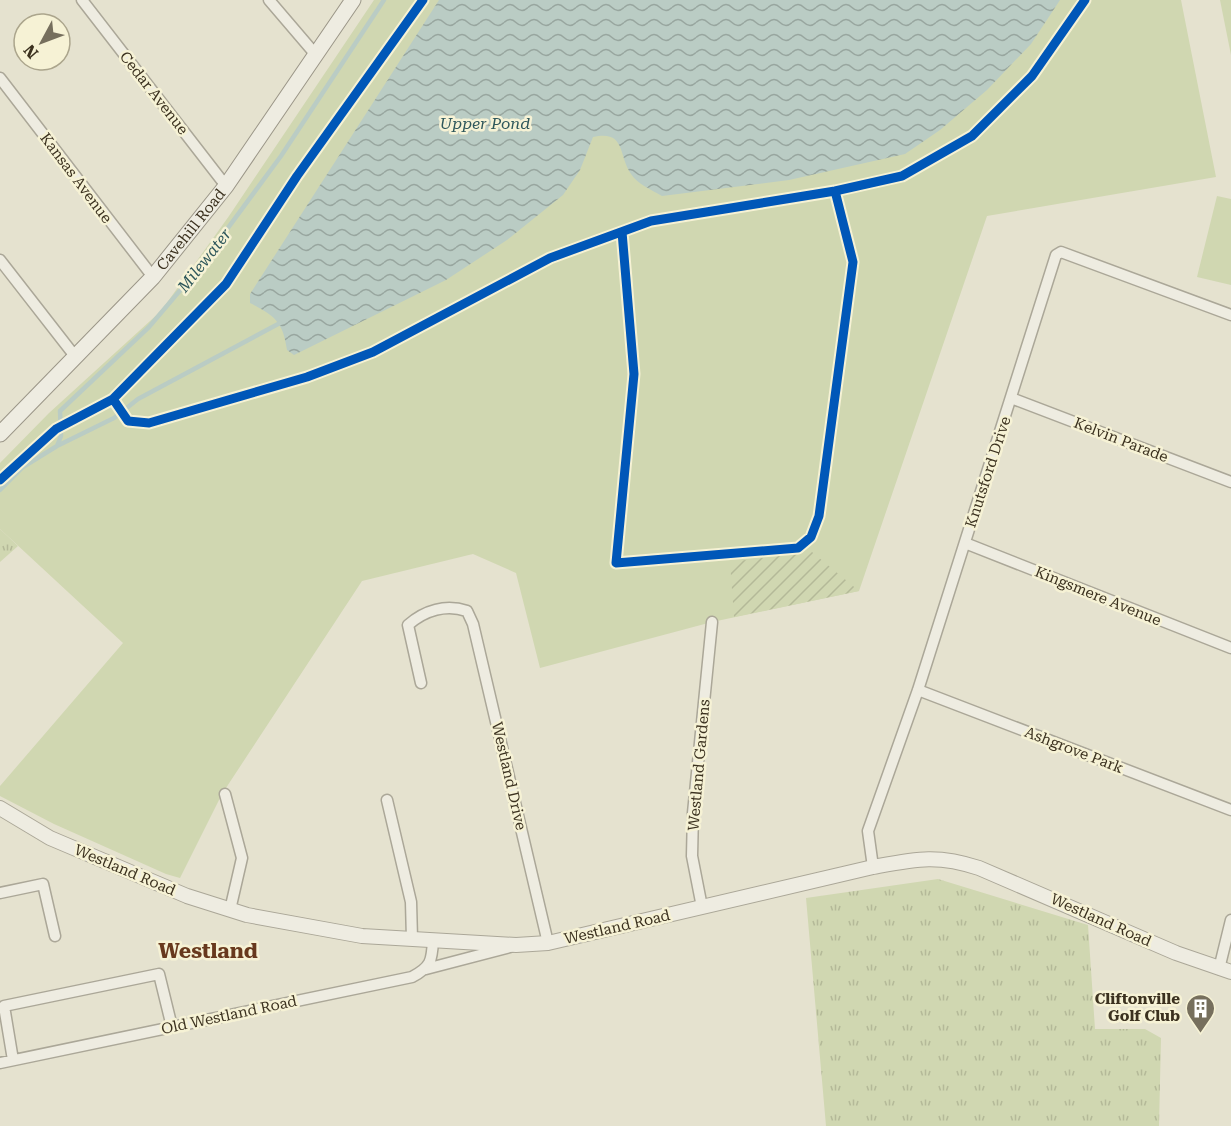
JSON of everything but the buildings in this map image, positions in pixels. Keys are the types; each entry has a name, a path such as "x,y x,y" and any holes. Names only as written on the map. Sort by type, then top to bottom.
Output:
{"main road":[{"name":"Cavehill Road","path":"0,434 153,277 226,186 353,0"}],"street":[{"name":"Cedar Avenue","path":"81,0 226,186"},
{"path":"268,0 316,55"},
{"name":"Kansas Avenue","path":"0,78 153,277"},
{"name":"Knutsford Drive","path":"873,867 868,831 918,690 1056,255 1061,252 1231,315"},
{"path":"0,260 74,356"},
{"name":"Kelvin Parade","path":"1011,398 1231,482"},
{"name":"Kingsmere Avenue","path":"965,543 1231,648"},
{"name":"Westland Drive","path":"421,683 408,625 419,614 452,606 467,610 473,624 548,943"},
{"name":"Westland Gardens","path":"702,907 692,856 693,813 712,622"},
{"name":"Ashgrove Park","path":"918,690 1231,810"},
{"path":"225,794 242,858 230,910"},
{"path":"387,800 411,902 412,939"},
{"name":"Westland Road","path":"0,808 50,838 187,896 230,910 342,934 516,945 548,943 873,867 920,858 950,858 1225,971"},
{"path":"0,893 43,884 55,936"},
{"path":"1225,971 1231,920"},
{"path":"426,969 432,957 433,940"},
{"name":"Old Westland Road","path":"0,1063 412,977 426,969 516,945"},
{"path":"13,1060 4,1006 28,1001 159,974 172,1027"}],"green space":[{"path":"374,0 1181,0 1216,177 987,216 859,591 712,622 540,668 516,573 473,554 362,581 222,794 180,878 166,874 54,824 0,796 0,786 123,643 0,529 0,463 49,413 161,311 229,216"},
{"path":"1220,0 1231,0 1231,55"},
{"path":"1217,196 1231,199 1231,285 1197,277"},
{"path":"0,529 18,546 0,562"},
{"path":"812,552 859,591 734,617 730,562"},
{"name":"Cliftonville Golf Club","path":"938,879 1088,925 1095,1029 1145,1029 1161,1038 1159,1126 826,1126 806,898"}],"water":[{"name":"Upper Pond","path":"439,0 1060,0 1031,44 987,90 940,130 905,154 789,180 662,196 634,178 616,141 611,137 593,137 580,170 563,195 507,240 446,280 294,355 287,350 280,326 272,316 250,303 250,294"}],"waterway":[{"name":"Milewater","path":"57,446 61,436 60,411 149,327 194,274 281,156 384,0"},
{"path":"0,490 23,467 57,446 114,418 138,399 280,323"}],"cycle path":[{"path":"0,480 56,429 113,399 226,284 297,176 423,0"},
{"path":"113,399 128,421 149,423 307,377 373,352 550,258 651,221 835,191 902,176 972,136 1032,76 1085,0"},
{"path":"622,232 634,374 616,563 798,548 811,537 819,516 853,262 835,191"}],"place":[{"name":"Cliftonville Golf Club","path":"1201,1034"}],"district":[{"name":"Westland","path":"208,951"}]}
